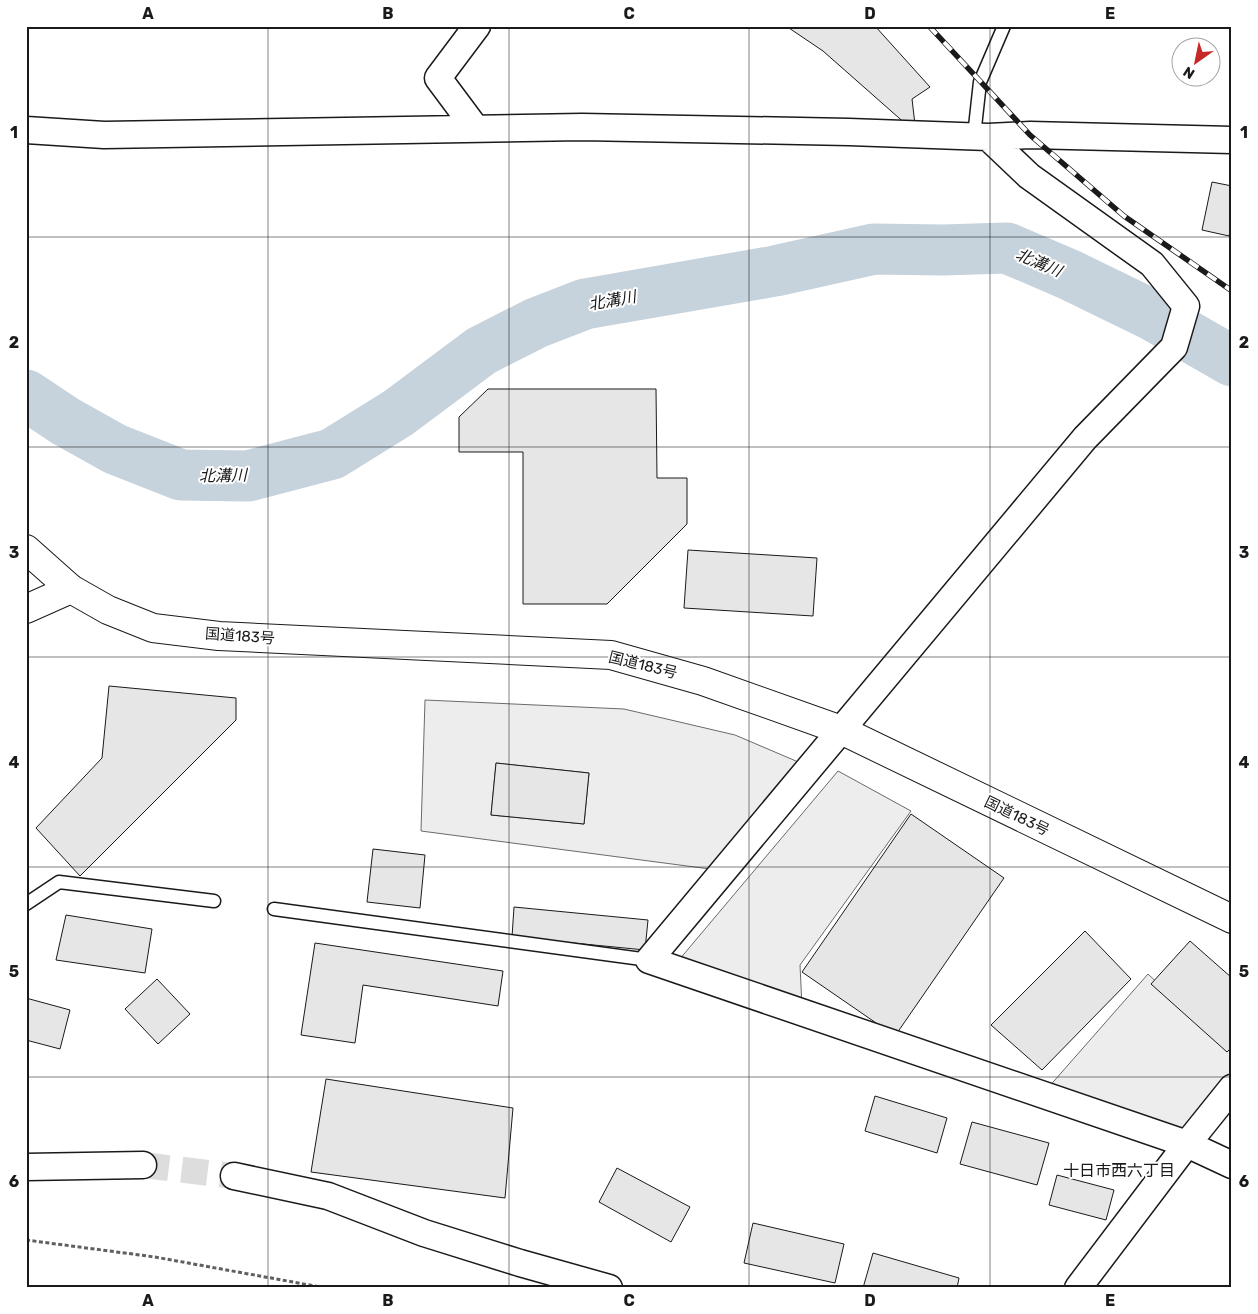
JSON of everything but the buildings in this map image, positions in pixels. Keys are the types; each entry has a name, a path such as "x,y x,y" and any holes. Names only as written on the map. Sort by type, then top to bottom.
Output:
{"main road":[{"name":"国道183号","path":"26,549 71,589 108,610 153,628 219,636 611,655 703,681 841,730 1232,919"},
{"path":"26,609 71,589"}],"street":[{"path":"476,129 438,78 478,26"},
{"path":"26,130 104,135 582,127 1232,140"},
{"path":"981,136 1029,176 1152,264 1186,306 1174,347 1085,438 649,960 1187,1144 1232,1166"},
{"path":"1078,1288 1232,1088"},
{"path":"26,1167 143,1165"},
{"path":"234,1176 328,1196 424,1233 609,1288"}],"lane":[{"path":"981,136 980,82 1004,26"},
{"path":"26,904 59,882 214,901"},
{"path":"274,909 649,960"}],"path":[{"path":"26,1240 155,1257 326,1288"}],"shaded area":[{"path":"425,700 624,709 735,735 810,767 725,871 421,831","holes":["496,763 589,773 584,824 491,815"]},
{"path":"838,771 911,811 800,965 802,1007 668,973"},
{"path":"1148,974 1232,1053 1232,1087 1177,1137 1047,1089"}],"waterway":[{"name":"北溝川","path":"26,395 65,421 115,449 181,475 248,476 332,454 398,413 481,351 536,323 585,304 775,271 874,249 943,250 1007,248 1070,275 1150,314 1232,361"}],"tunnel":[{"path":"143,1165 234,1176"}],"railway":[{"path":"929,26 1030,135 1124,216 1232,291"}],"district":[{"name":"十日市西六丁目","path":"1119,1170"}]}
